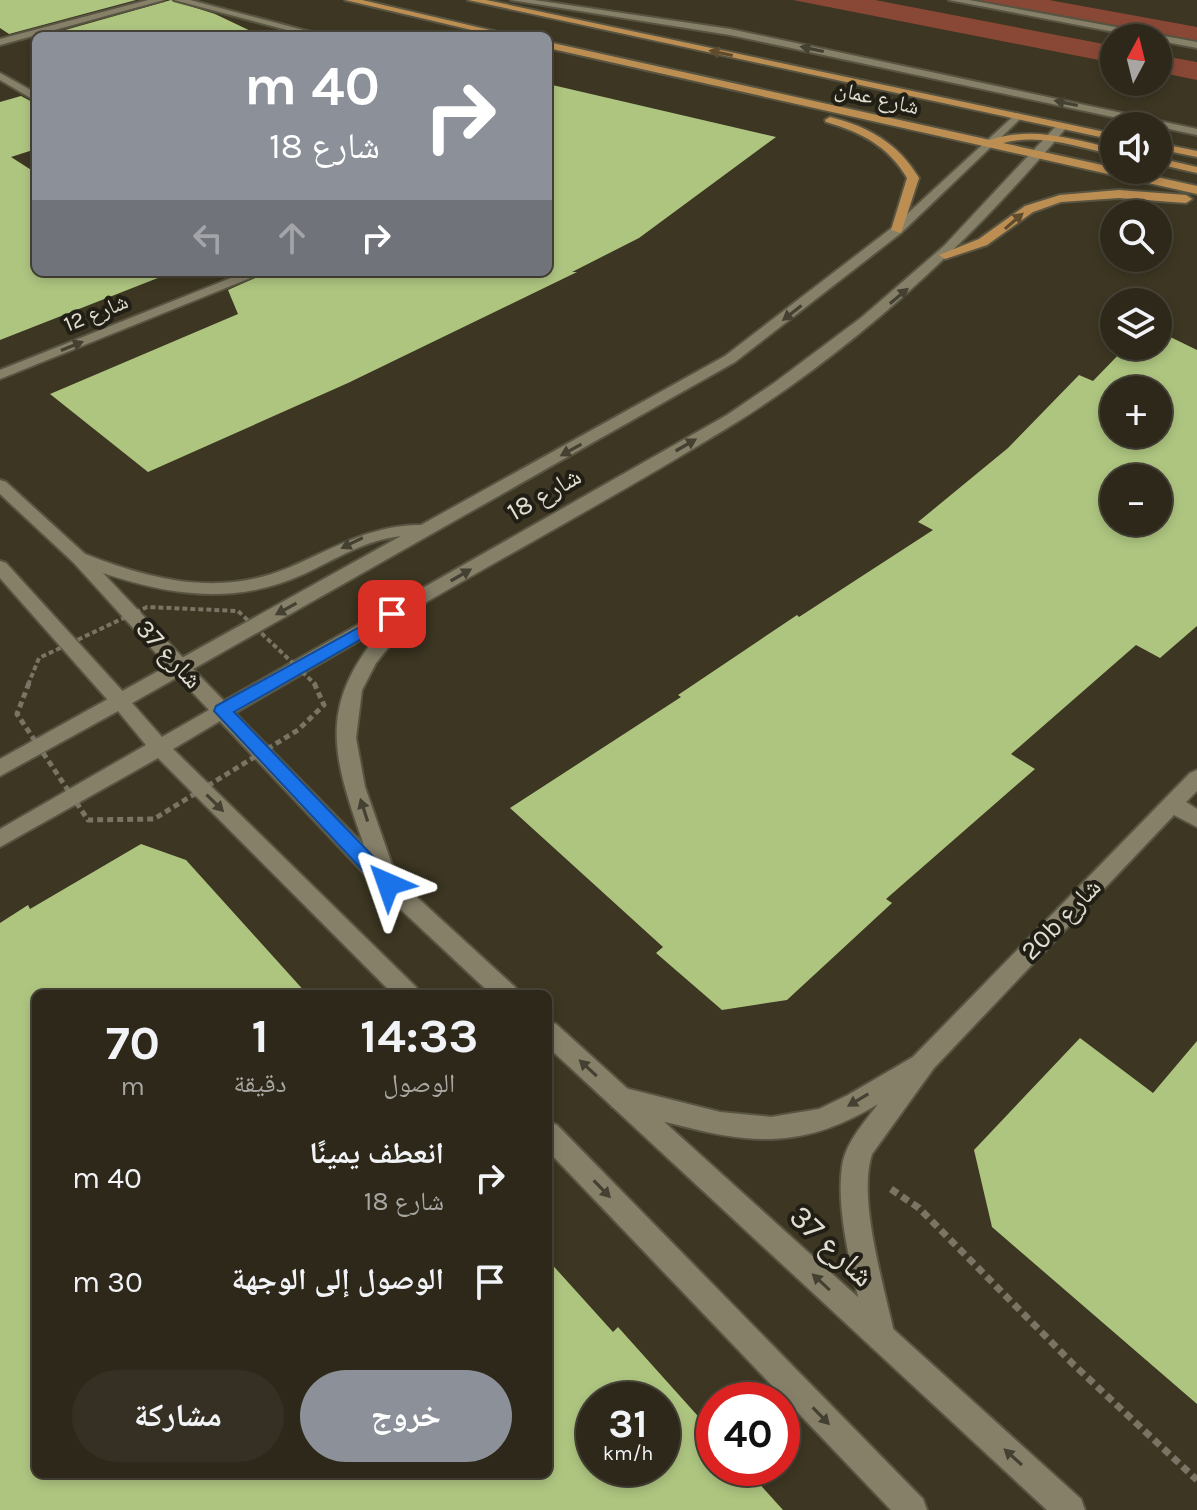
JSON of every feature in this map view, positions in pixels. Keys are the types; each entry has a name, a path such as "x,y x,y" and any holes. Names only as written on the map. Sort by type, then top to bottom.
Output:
{"main road":[{"path":"350,0 492,32"},
{"name":"شارع عمان","path":"473,0 1100,134"},
{"name":"شارع عمان","path":"552,46 1197,190"},
{"path":"784,97 801,110 859,129 896,152 913,178 897,230"},
{"path":"990,144 1017,135 1052,138 1100,149"},
{"path":"1172,149 1197,154"},
{"path":"1172,164 1197,170"},
{"path":"945,255 983,242 1029,209 1060,199 1119,194 1197,200"}],"street":[{"path":"38,32 159,0"},
{"path":"179,0 305,32"},
{"path":"516,0 730,32 1197,132"},
{"path":"954,0 1100,27"},
{"path":"0,42 32,34"},
{"path":"1172,41 1197,45"},
{"path":"0,76 32,96"},
{"name":"شارع 18","path":"0,768 719,366 897,230 1017,116"},
{"name":"شارع 18","path":"0,839 732,418 843,341 945,255 1062,126"},
{"name":"شارع 12","path":"0,375 248,276"},
{"name":"شارع 37","path":"0,485 79,558 388,884 503,990"},
{"path":"79,558 149,584 181,590 227,591 281,578 377,532 428,530"},
{"path":"0,567 160,748 404,990"},
{"path":"388,884 346,745 346,718 352,688 415,601"},
{"name":"20b شارع","path":"881,1337 855,1207 855,1180 861,1148 925,1060 1197,778"},
{"path":"1172,804 1197,819"},
{"name":"شارع 37","path":"552,1036 1070,1510"},
{"name":"20b شارع","path":"621,1099 734,1125 766,1129 798,1127 841,1110 925,1060"},
{"path":"552,1137 912,1510"}],"path":[{"path":"855,1180 886,1185 919,1208 1073,1364 1197,1480"}],"shaded area":[{"path":"793,0 875,0 1100,43 1100,60"},
{"path":"969,0 1049,0 1197,27 1197,43 1172,38 1172,24 1100,25"},
{"path":"1172,58 1197,62 1197,80 1172,75"}],"building":[{"path":"0,0 136,0 9,34 0,28"},
{"path":"171,0 215,14 253,32 58,32"},
{"path":"552,85 776,137 639,238 572,272 577,272 348,383 148,472 50,394 238,314 228,290 259,276 552,276"},
{"path":"21,96 32,102 32,150 11,157 32,170 32,276 163,276 0,340 0,102"},
{"path":"1172,338 1197,350 1197,626 1160,658 1136,645 1011,754 1035,769 886,899 892,903 787,1000 722,1010 656,953 663,947 510,808 681,697 678,695 797,615 799,617 933,530 918,522 1008,448 1079,375 1093,381 1113,360 1172,360"},
{"path":"141,844 186,860 303,990 32,990 32,1478 552,1478 552,1264 613,1332 618,1327 667,1382 576,1382 576,1486 680,1486 680,1396 696,1414 696,1486 761,1486 783,1510 0,1510 0,923 28,905 30,909"},
{"path":"1080,1038 1153,1093 1197,1041 1197,1404 992,1227 974,1150"}],"route":[{"path":"388,884 223,711 392,614"}]}
